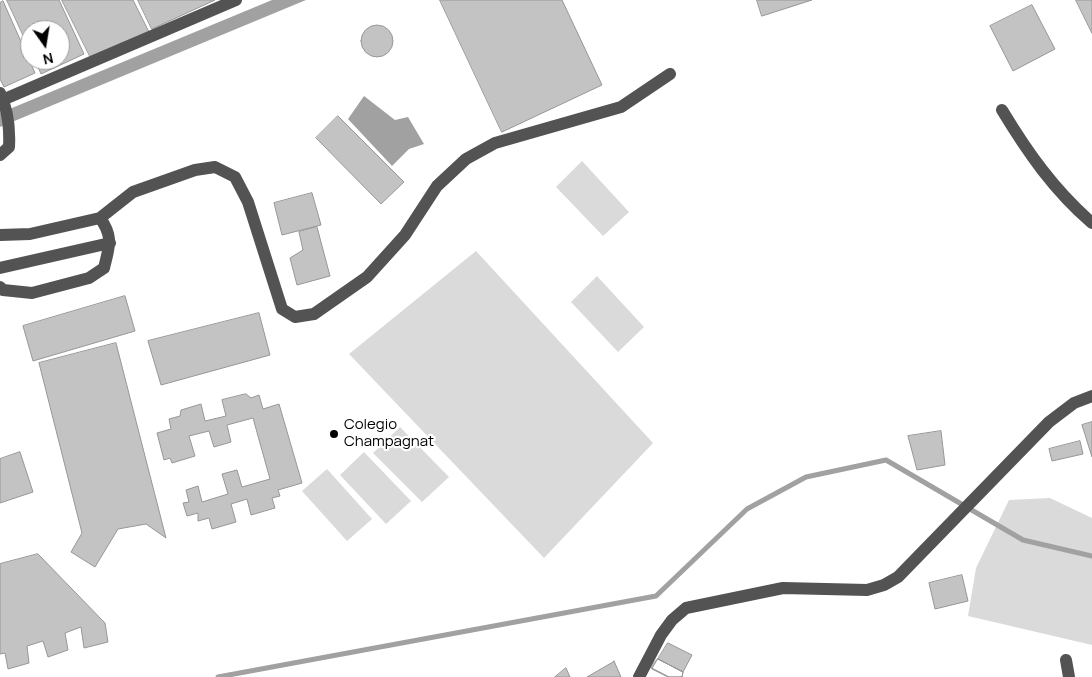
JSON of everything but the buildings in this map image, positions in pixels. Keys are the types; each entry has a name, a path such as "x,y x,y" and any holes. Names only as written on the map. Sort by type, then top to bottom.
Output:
{"street":[{"path":"0,156 9,148 10,133 3,101 232,1"},
{"path":"0,235 30,234 100,218 133,192 195,170 215,167 235,176 248,202 282,309 295,317 314,314 367,277 404,235 437,186 466,159 495,142 621,107 670,74"},
{"path":"1002,110 1033,160 1050,182 1067,201 1092,223"},
{"path":"0,287 3,290 32,293 88,278 104,268 110,243 107,228 100,218"},
{"path":"0,268 27,264 110,243"},
{"path":"639,677 660,635 672,620 686,608 783,588 867,590 884,585 898,577 1049,422 1074,403 1092,396"},
{"path":"1066,660 1069,677"}],"shaded area":[{"path":"272,0 306,0 0,127 0,113"},
{"path":"364,96 395,120 408,117 424,144 409,149 392,166 348,119"},
{"path":"582,161 629,212 603,236 556,187"},
{"path":"476,251 653,443 544,558 349,354"},
{"path":"597,276 644,327 618,352 571,302"},
{"path":"400,427 449,477 422,502 373,453"},
{"path":"364,452 411,501 386,524 340,475"},
{"path":"327,469 372,519 347,541 302,491"},
{"path":"1050,498 1092,518 1092,645 968,616 976,568 1009,500"}],"waterway":[{"path":"218,677 656,596 747,509 806,477 886,460 1023,540 1092,556"}],"place":[{"name":"Colegio Champagnat","path":"334,434"}]}
